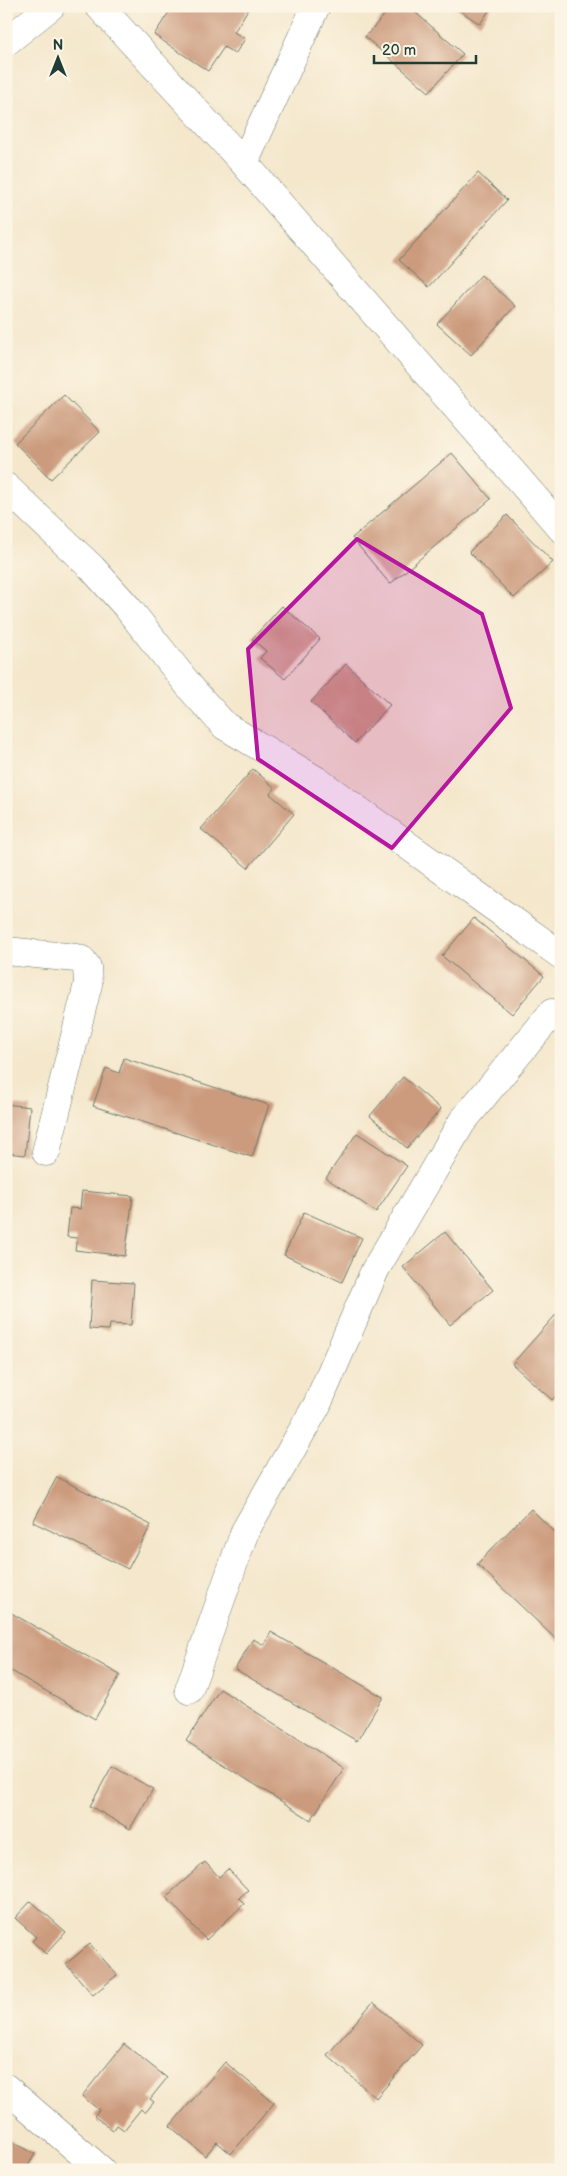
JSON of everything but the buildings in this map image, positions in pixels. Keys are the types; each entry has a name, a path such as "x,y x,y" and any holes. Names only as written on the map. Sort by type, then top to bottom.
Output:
{"street":[{"path":"6,42 51,6"},
{"path":"99,6 244,163 561,528"},
{"path":"244,163 316,6"},
{"path":"6,487 92,568 127,607 194,692 225,726 316,780 561,955"},
{"path":"6,951 76,958 82,960 87,967 88,984 46,1152"},
{"path":"189,1690 245,1531 316,1405 375,1270 462,1122 558,1009"},
{"path":"6,2088 101,2170"}],"highlighted area":[{"path":"357,539 482,614 511,708 392,848 258,759 248,649"}]}
